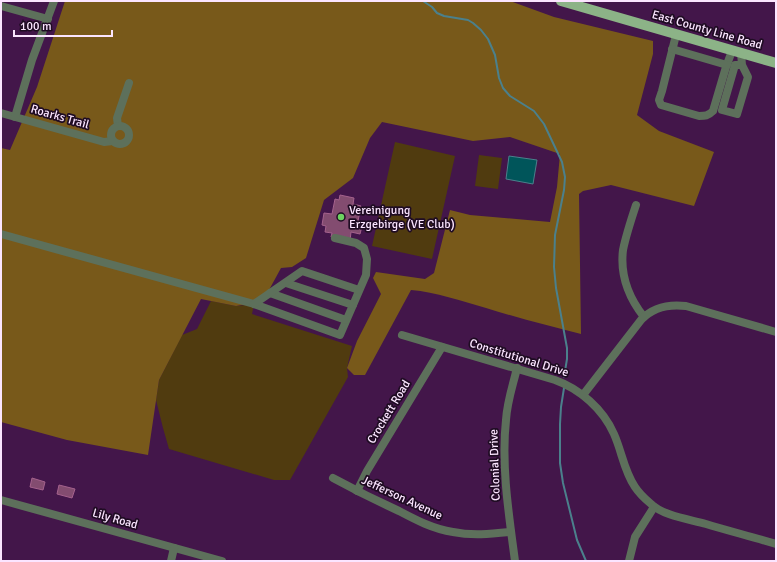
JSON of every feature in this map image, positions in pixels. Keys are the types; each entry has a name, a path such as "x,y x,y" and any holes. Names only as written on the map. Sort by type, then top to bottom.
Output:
{"main road":[{"name":"East County Line Road","path":"561,1 776,63"}],"street":[{"path":"15,117 32,60 54,1"},
{"path":"1,6 48,19"},
{"path":"676,35 659,100 661,105 699,116 709,115 713,111 727,65 737,52"},
{"path":"708,59 712,45"},
{"path":"672,50 727,65"},
{"path":"737,52 748,77 737,114 722,110 735,65 742,65"},
{"path":"118,126 117,118 129,82"},
{"name":"Roarks Trail","path":"1,113 104,142 113,140"},
{"path":"118,126 128,130 129,137 126,142 119,144 116,143 111,137 112,131 118,126"},
{"path":"636,205 625,241 622,262 629,293 636,308 644,317"},
{"path":"1,234 254,304 340,335 366,275 367,259 364,248 356,242 335,238"},
{"path":"254,304 302,271 359,290"},
{"path":"286,283 353,305"},
{"path":"270,293 346,320"},
{"path":"583,395 644,317 660,307 677,305 686,306 776,332"},
{"name":"Constitutional Drive","path":"402,335 562,382 583,395 596,407 611,428 630,478 642,496 654,506 682,518 776,544"},
{"name":"Crockett Road","path":"357,491 367,471 442,347"},
{"name":"Colonial Drive","path":"515,561 505,470 504,447 507,409 517,368"},
{"name":"Jefferson Avenue","path":"333,478 427,525 446,531 473,534 511,532"},
{"name":"Lily Road","path":"1,500 222,561"},
{"path":"629,561 635,537 654,506"},
{"path":"171,561 174,548"}],"shaded area":[{"path":"65,1 510,1 554,17 653,41 653,54 637,115 659,131 714,152 694,206 611,185 583,191 579,194 581,334 522,319 448,297 411,290 365,375 354,375 347,368 357,341 381,294 373,278 376,272 425,279 434,273 450,210 470,215 550,222 557,187 560,154 510,137 473,141 382,122 370,138 353,178 324,200 306,258 292,267 281,268 263,301 236,306 201,299 159,380 148,455 67,440 1,422 1,148 10,150 37,87"},
{"path":"395,142 455,156 432,259 372,246"},
{"path":"479,155 502,158 498,189 475,186"},
{"path":"509,156 537,160 533,184 506,179"},
{"path":"211,301 236,306 254,304 252,314 352,346 347,368 348,377 290,480 274,480 169,449 156,400 159,380 182,335 197,329"}],"building":[{"name":"Vereinigung Erzgebirge (VE Club)","path":"340,195 354,198 353,204 361,206 358,221 363,222 360,234 351,232 350,241 331,237 332,233 325,232 326,226 322,225 324,213 332,214 335,199 339,200"},
{"path":"32,478 45,482 43,490 30,487"},
{"path":"59,485 75,489 72,498 57,494"}],"waterway":[{"path":"423,1 432,7 437,13 444,16 468,20 481,30 488,39 495,55 499,78 503,88 510,96 534,111 544,124 562,162 565,177 564,190 555,235 554,267 556,288 567,348 564,377"},
{"path":"564,388 560,424 560,463 563,483 577,540 586,561"}],"place":[{"name":"Vereinigung Erzgebirge (VE Club)","path":"341,217"}]}
